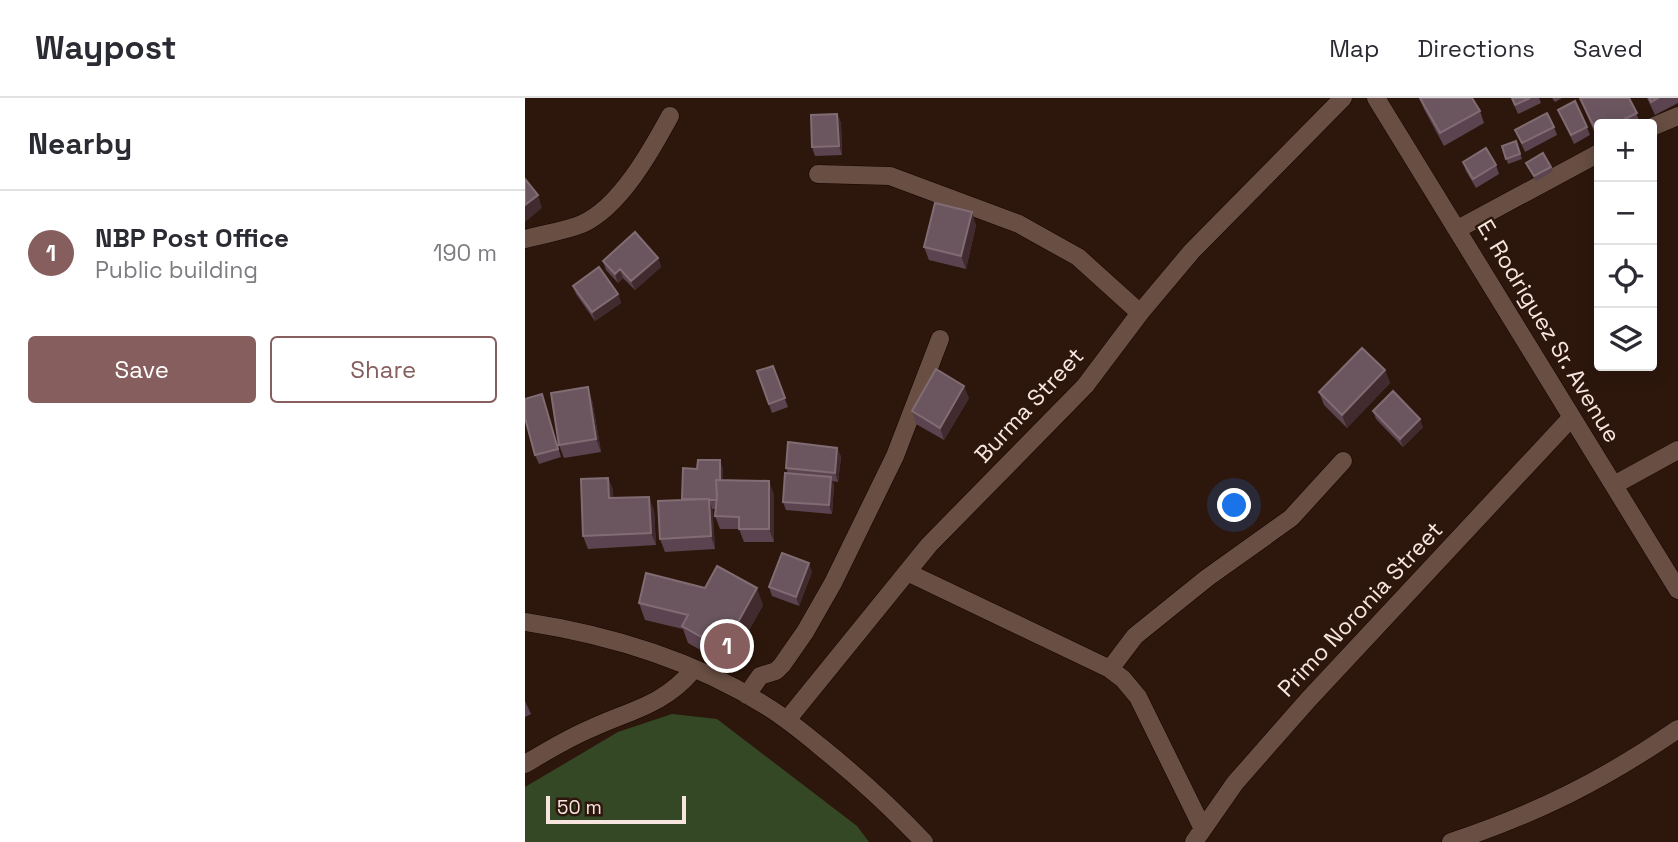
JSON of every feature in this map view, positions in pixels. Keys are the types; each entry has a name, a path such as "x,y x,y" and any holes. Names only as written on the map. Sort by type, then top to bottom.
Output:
{"street":[{"name":"Burma Street","path":"787,720 929,545 1085,386 1140,313 1192,251 1343,98"},
{"name":"E. Rodriguez Sr. Avenue","path":"1376,98 1678,590"},
{"path":"525,239 584,223 610,204 652,149 670,116"},
{"path":"1657,125 1678,116"},
{"path":"1458,229 1594,156"},
{"path":"818,174 890,176 1019,224 1077,257 1140,313"},
{"path":"747,695 760,676 776,671 782,665 805,632 833,583 895,456 940,339"},
{"name":"Primo Noronia Street","path":"1199,835 1235,783 1308,700 1573,417"},
{"path":"1614,485 1678,450"},
{"path":"1110,669 1135,636 1207,578 1290,518 1343,461"},
{"path":"907,572 1110,669 1123,679 1138,697 1199,835"},
{"path":"525,622 626,643 665,656 747,695 787,720 893,808 924,842"},
{"path":"525,764 578,734 649,706 682,682 693,670"},
{"path":"1451,842 1494,828 1564,798 1629,763 1678,729"}],"green space":[{"path":"672,714 717,719 857,826 869,842 525,842 525,787 618,732"}],"building":[{"path":"1420,98 1472,98 1480,111 1440,133"},
{"path":"1512,98 1530,98 1515,105"},
{"path":"1580,98 1629,98 1637,113 1625,119 1594,119 1594,127"},
{"path":"1575,101 1587,127 1571,135 1558,110"},
{"path":"1547,113 1554,127 1522,143 1515,130"},
{"path":"837,114 839,146 812,147 811,115"},
{"path":"1516,141 1520,154 1506,159 1502,146"},
{"path":"1486,148 1496,165 1473,179 1463,162"},
{"path":"1543,153 1551,167 1534,176 1526,163"},
{"path":"525,179 538,195 525,205"},
{"path":"935,203 972,212 961,256 924,247"},
{"path":"635,232 658,258 631,281 620,269 615,274 603,261"},
{"path":"599,267 618,294 592,312 573,286"},
{"path":"1362,348 1385,370 1342,415 1319,392"},
{"path":"773,366 785,398 769,404 757,371"},
{"path":"936,369 964,386 940,428 912,411"},
{"path":"588,387 596,439 559,445 551,393"},
{"path":"1393,391 1420,419 1400,439 1373,411"},
{"path":"542,394 558,449 535,455 525,418 525,399"},
{"path":"788,442 837,448 835,473 786,468"},
{"path":"698,460 720,460 720,480 716,480 717,500 682,499 683,468 697,469"},
{"path":"785,473 831,477 829,505 783,502"},
{"path":"608,478 609,498 649,497 651,533 583,536 581,479"},
{"path":"716,480 769,481 769,529 739,529 739,517 715,516"},
{"path":"709,499 711,536 660,539 658,501"},
{"path":"782,553 809,563 796,597 769,587"},
{"path":"717,566 757,588 723,649 682,626 688,615 639,603 646,573 705,588"}],"place":[{"name":"NBP Post Office","path":"727,646"}]}
